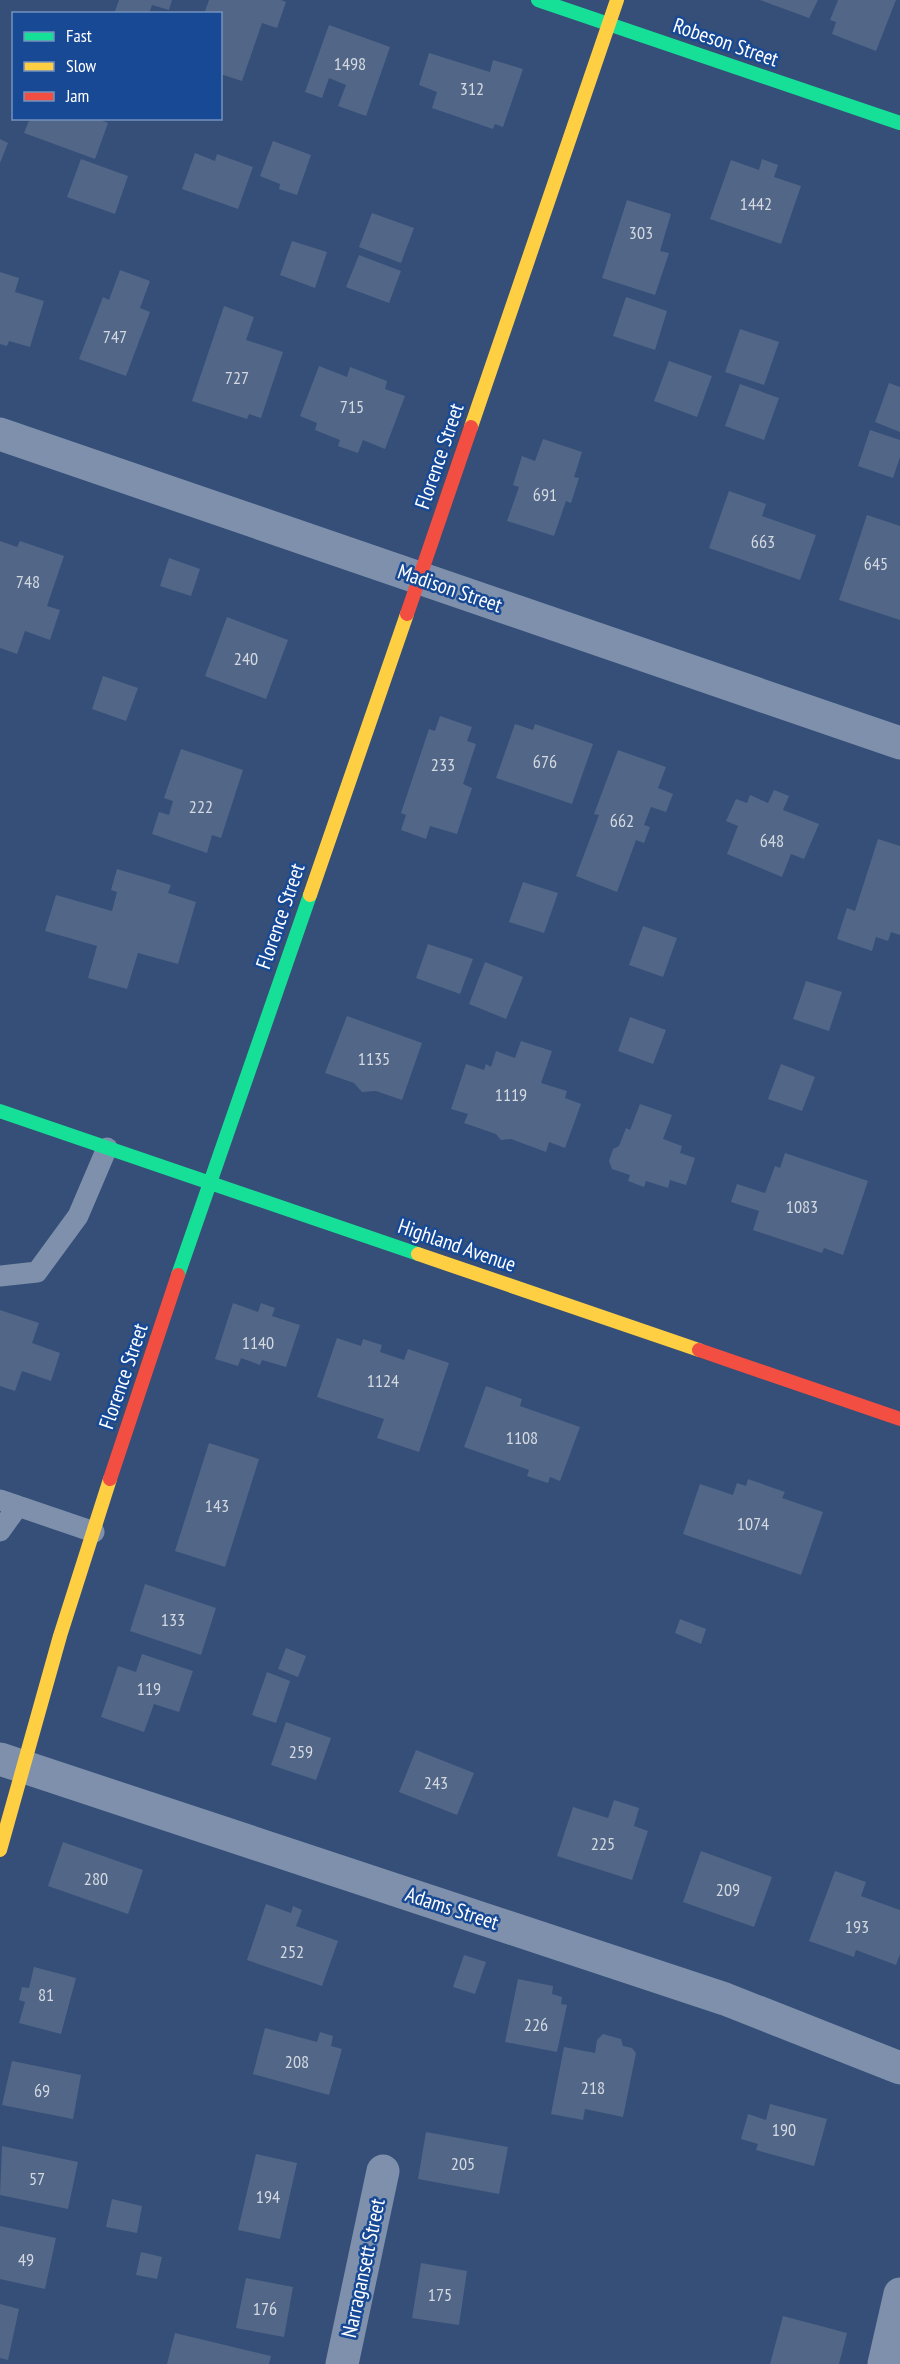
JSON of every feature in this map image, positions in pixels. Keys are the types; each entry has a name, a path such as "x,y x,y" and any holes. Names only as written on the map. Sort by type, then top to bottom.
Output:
{"street":[{"name":"Robeson Street","path":"538,0 900,123"},
{"name":"Florence Street","path":"0,1850 11,1762 94,1532 210,1183 617,0"},
{"name":"Madison Street","path":"0,434 900,743"},
{"name":"Highland Avenue","path":"0,1111 900,1419"},
{"name":"Adams Street","path":"11,1762 725,1999 900,2068"},
{"name":"Narragansett Street","path":"342,2364 383,2171"},
{"path":"884,2364 900,2294"}],"lane":[{"path":"0,1276 37,1272 78,1216 107,1148"},
{"path":"0,1531 9,1503 94,1532"}],"building":[{"path":"119,0 172,0 169,10 152,5 150,12 115,12"},
{"path":"209,0 281,0 286,2 277,28 262,23 242,81 222,75 222,12 205,12"},
{"path":"760,0 818,0 809,18"},
{"path":"838,0 896,0 876,51 832,34 836,22 830,20"},
{"path":"329,25 390,47 366,116 338,106 346,85 329,78 322,98 305,92"},
{"path":"429,53 490,72 493,60 523,69 503,127 495,124 493,129 432,108 437,92 419,85"},
{"path":"29,120 101,120 108,123 95,159 24,133"},
{"path":"0,139 8,143 0,163"},
{"path":"273,141 311,155 297,195 279,189 280,184 260,176"},
{"path":"195,153 215,161 217,154 253,167 238,209 182,189"},
{"path":"81,159 128,176 115,214 67,197"},
{"path":"762,159 778,165 774,177 801,186 781,244 710,219 731,160 759,170"},
{"path":"627,200 671,214 660,251 669,253 655,295 602,278"},
{"path":"372,213 414,228 401,263 359,247"},
{"path":"292,241 327,252 315,288 280,275"},
{"path":"359,255 401,271 389,303 346,287"},
{"path":"120,270 150,281 140,308 150,312 126,376 79,359 103,297 109,300"},
{"path":"0,272 19,278 15,292 44,301 30,347 9,341 7,346 0,344"},
{"path":"626,297 667,311 655,350 613,336"},
{"path":"224,306 254,317 246,340 283,352 261,418 249,414 247,419 192,401"},
{"path":"740,329 779,342 764,385 725,372"},
{"path":"669,361 712,376 697,417 654,401"},
{"path":"319,366 347,377 350,367 387,381 385,389 405,396 385,449 363,440 358,453 338,446 340,440 315,430 317,423 300,416"},
{"path":"889,383 900,387 900,432 875,422"},
{"path":"740,384 779,398 764,440 725,426"},
{"path":"870,430 900,440 900,457 893,478 858,466"},
{"path":"543,439 582,452 574,477 579,478 571,503 566,501 554,536 507,521 519,487 513,485 522,456 535,461"},
{"path":"729,491 766,504 762,516 816,535 800,580 709,548"},
{"path":"867,515 900,526 900,620 839,600"},
{"path":"0,541 17,547 20,541 64,556 47,606 60,610 50,640 25,631 17,654 0,648"},
{"path":"169,558 200,569 191,596 160,586"},
{"path":"227,617 288,640 266,699 205,676"},
{"path":"103,676 138,688 126,721 92,709"},
{"path":"440,716 472,727 467,741 476,744 463,784 472,788 457,834 430,826 426,839 401,830 406,815 401,813 429,729 435,731"},
{"path":"515,724 533,730 535,724 593,744 572,804 496,778"},
{"path":"181,749 243,770 221,838 212,835 207,853 152,834 159,812 169,815 173,801 164,798"},
{"path":"618,750 666,767 658,788 673,794 666,812 651,807 644,825 650,827 644,843 636,840 617,892 576,876 599,815 594,814"},
{"path":"774,790 789,796 783,810 819,824 804,859 791,854 782,877 727,854 738,826 726,821 736,799 747,803 750,795 768,803"},
{"path":"878,839 900,846 900,935 891,932 888,941 876,937 872,951 837,939 847,908 855,911"},
{"path":"117,869 171,885 168,893 196,902 178,964 138,953 127,989 88,978 97,946 45,931 56,895 112,911 117,892 111,890"},
{"path":"523,882 558,893 544,933 509,922"},
{"path":"643,926 677,938 663,977 629,965"},
{"path":"428,944 473,959 460,994 416,978"},
{"path":"485,962 523,977 506,1019 469,1004"},
{"path":"806,981 842,992 829,1031 793,1019"},
{"path":"347,1016 422,1043 402,1100 376,1091 362,1092 354,1083 325,1073"},
{"path":"630,1017 666,1030 653,1064 618,1051"},
{"path":"521,1041 552,1051 541,1083 567,1091 565,1098 581,1104 565,1148 549,1142 546,1152 511,1139 501,1140 496,1134 464,1123 468,1114 451,1109 466,1064 484,1070 486,1064 491,1067 496,1051 515,1058"},
{"path":"781,1064 815,1077 802,1111 768,1099"},
{"path":"640,1104 672,1115 663,1139 682,1146 680,1153 695,1158 686,1185 670,1180 668,1188 646,1181 644,1187 628,1181 630,1175 612,1169 609,1161 613,1149 619,1146 626,1128 630,1130"},
{"path":"785,1153 868,1181 843,1255 824,1248 822,1253 753,1230 759,1211 731,1202 737,1184 765,1193 775,1166 780,1168"},
{"path":"233,1303 258,1312 261,1303 275,1308 272,1316 300,1325 286,1367 262,1360 260,1365 241,1358 238,1366 215,1359"},
{"path":"0,1310 39,1323 32,1343 60,1353 51,1381 22,1371 15,1391 0,1386"},
{"path":"337,1338 361,1346 363,1339 382,1345 380,1352 404,1360 408,1349 449,1363 419,1452 377,1438 384,1419 317,1397"},
{"path":"486,1386 522,1399 520,1406 580,1427 560,1481 550,1477 548,1483 527,1476 529,1470 464,1447"},
{"path":"209,1443 259,1459 225,1567 175,1551"},
{"path":"748,1479 785,1492 782,1498 823,1512 801,1575 683,1534 700,1484 733,1495 737,1483 746,1486"},
{"path":"145,1584 216,1608 201,1655 130,1631"},
{"path":"680,1619 706,1629 701,1644 675,1633"},
{"path":"286,1648 306,1656 298,1677 278,1669"},
{"path":"142,1654 193,1671 179,1712 154,1704 144,1732 101,1717 118,1666 136,1672"},
{"path":"267,1672 290,1681 276,1723 252,1715"},
{"path":"286,1722 331,1738 316,1780 271,1765"},
{"path":"416,1750 474,1773 457,1815 399,1792"},
{"path":"614,1800 639,1808 634,1826 648,1831 632,1880 557,1856 573,1807 608,1818"},
{"path":"63,1842 143,1870 128,1914 48,1886"},
{"path":"701,1851 772,1877 754,1927 683,1902"},
{"path":"835,1871 866,1882 861,1896 900,1910 900,1954 896,1965 856,1950 854,1957 809,1941"},
{"path":"266,1904 291,1913 293,1906 302,1910 296,1926 338,1941 322,1986 247,1960"},
{"path":"464,1955 486,1962 475,1994 453,1987"},
{"path":"34,1967 76,1978 61,2034 19,2023 25,2002 19,2000 22,1987 29,1988"},
{"path":"518,1979 553,1986 552,1994 562,1997 561,2004 567,2005 557,2052 505,2042"},
{"path":"265,2028 317,2042 320,2032 333,2036 331,2046 342,2049 329,2095 253,2074"},
{"path":"603,2034 621,2039 623,2046 632,2048 636,2053 623,2117 585,2109 583,2120 551,2114 564,2047 595,2053 597,2040"},
{"path":"12,2061 81,2075 73,2119 2,2105"},
{"path":"770,2104 827,2119 814,2166 756,2150 758,2144 741,2139 748,2114 766,2120"},
{"path":"426,2132 508,2147 499,2194 418,2179"},
{"path":"2,2146 78,2162 68,2209 0,2195"},
{"path":"256,2154 297,2163 280,2239 238,2230"},
{"path":"112,2199 142,2206 137,2233 106,2227"},
{"path":"0,2226 56,2238 45,2289 0,2279"},
{"path":"141,2252 162,2257 157,2279 136,2275"},
{"path":"421,2263 467,2271 459,2325 412,2318"},
{"path":"246,2278 293,2287 284,2337 236,2328"},
{"path":"0,2304 19,2309 8,2360 0,2358"},
{"path":"783,2316 847,2333 839,2364 770,2364"},
{"path":"175,2333 271,2356 269,2364 167,2364"}],"traffic: fast":[{"path":"538,0 900,123"},
{"path":"178,1275 310,895"},
{"path":"0,1111 418,1254"}],"traffic: slow":[{"path":"471,427 617,0"},
{"path":"310,895 407,614"},
{"path":"418,1254 699,1350"},
{"path":"0,1850 60,1636 110,1479"}],"traffic: jam":[{"path":"407,614 471,427"},
{"path":"110,1479 178,1275"},
{"path":"699,1350 900,1419"}]}
